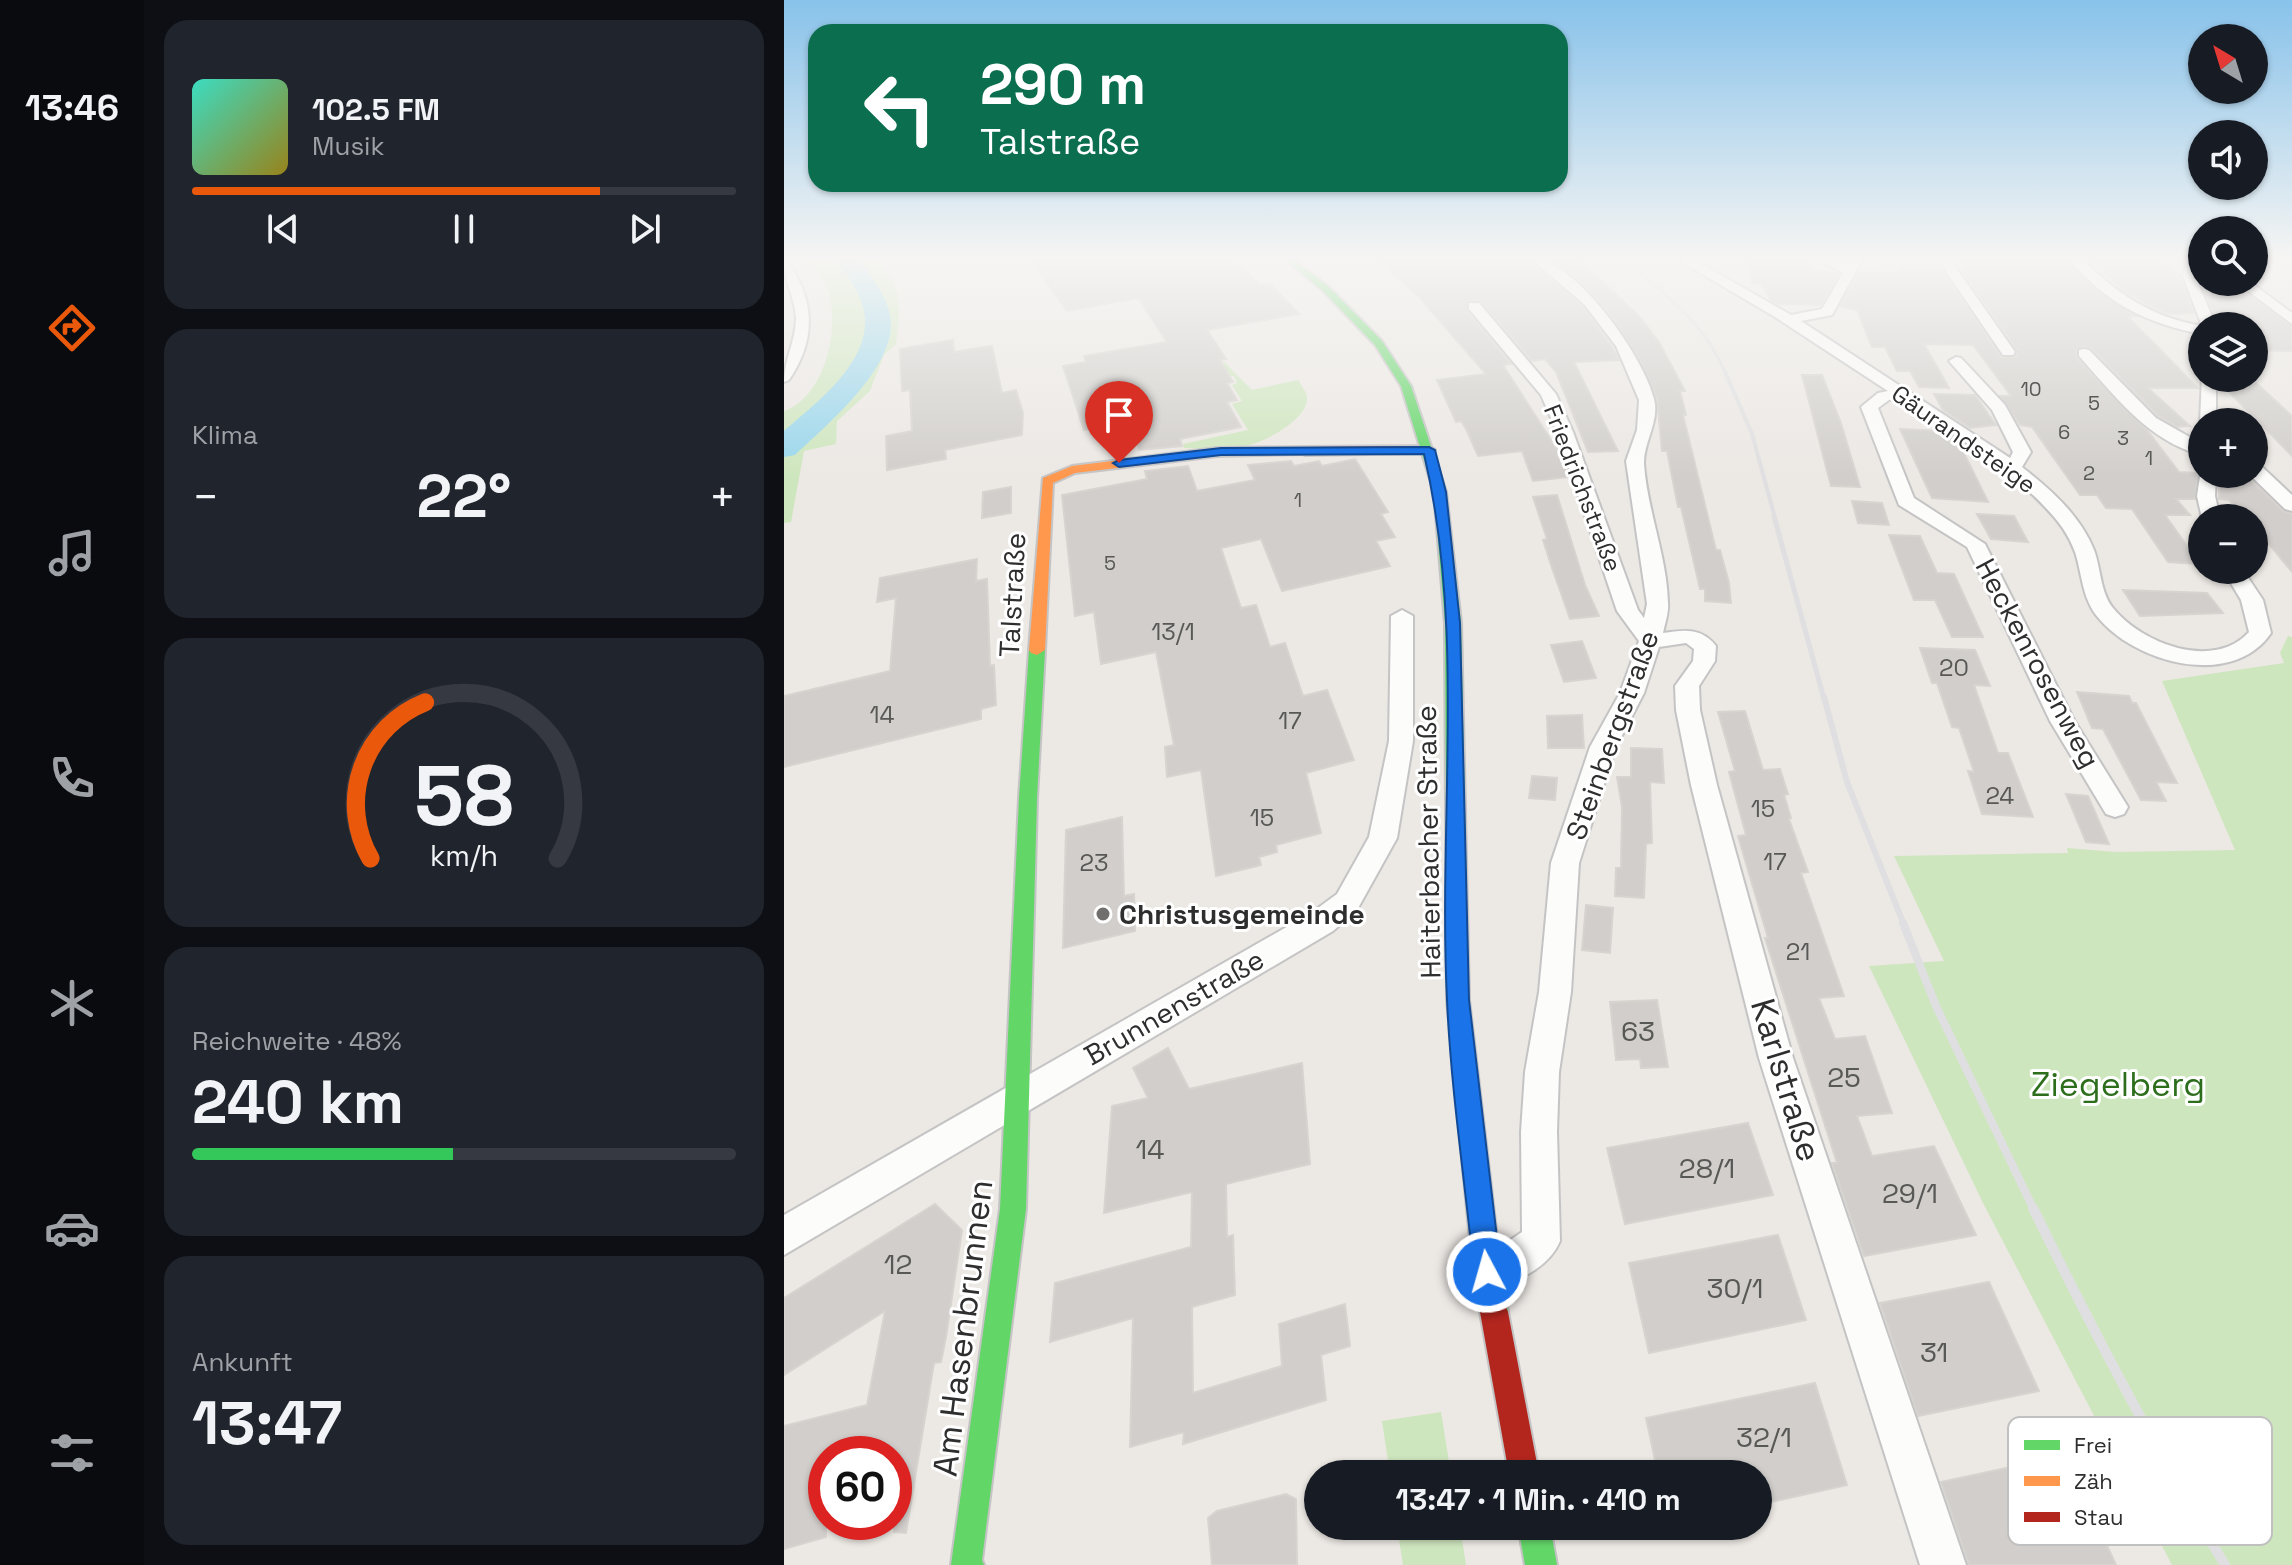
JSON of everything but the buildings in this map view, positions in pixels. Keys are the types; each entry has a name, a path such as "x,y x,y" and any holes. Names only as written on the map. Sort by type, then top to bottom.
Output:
{"main road":[{"name":"Haiterbacher Straße","path":"1368,331 1379,343 1406,386 1440,492 1453,623 1458,1000 1487,1272 1521,1460"},
{"name":"Talstraße","path":"1018,1098 1028,798 1047,481 1072,470 1217,452 1429,450"},
{"name":"Am Hasenbrunnen","path":"968,1565 966,1561 1013,1209 1018,1098"},
{"path":"1537,1540 1541,1565"}],"street":[{"path":"784,377 803,331"},
{"name":"Friedrichstraße","path":"1495,331 1548,394 1565,432 1628,611 1650,641"},
{"name":"Steinbergstraße","path":"1487,1272 1511,1263 1541,1241 1539,1132 1542,1072 1555,992 1565,863 1603,747 1632,693 1650,641 1658,604 1635,461 1645,430 1647,400 1623,345 1612,331"},
{"name":"Gäurandsteige","path":"1808,331 2012,468 2050,500 2077,535 2097,603 2112,621 2137,638 2192,657 2234,657 2251,648 2260,633 2252,600 2242,584"},
{"path":"1994,331 2008,352"},
{"path":"2084,353 2144,419 2163,433 2188,444"},
{"path":"1956,361 1999,408 2022,452 2012,468"},
{"name":"Heckenrosenweg","path":"1902,393 1884,396 1869,407 1906,501 1975,544 2062,721 2115,807"},
{"path":"2268,482 2292,505"},
{"name":"Brunnenstraße","path":"784,1236 1322,922 1347,902 1383,838 1401,741 1402,616"},
{"name":"Karlstraße","path":"1650,641 1690,636 1705,646 1704,661 1687,686 1688,710 1708,800 1776,1058 1943,1565"}],"green space":[{"path":"898,331 896,344 884,355 870,391 837,421 836,444 804,451 791,522 784,523 784,411 799,403 812,389 821,372 832,332"},
{"path":"1224,362 1252,390 1298,380 1307,397 1306,405 1287,426 1253,444 1228,448 1184,448 1183,444 1248,430 1232,404 1242,401 1232,385 1237,383 1234,376 1229,376 1220,364"},
{"name":"Ziegelberg","path":"2288,636 2292,637 2292,1565 2172,1565 2162,1545 2272,1545 2272,1417 2095,1417 1984,1205 1869,966 1944,961 1894,856 2068,853 2067,848 2116,852 2235,850 2162,681 2284,663 2280,653"},
{"path":"1441,1412 1449,1460 1388,1460 1382,1421"},
{"path":"1399,1540 1462,1540 1466,1565 1403,1565"}],"waterway":[{"path":"784,448 855,376 867,359 877,331"}],"railway":[{"path":"1700,331 1726,374"},
{"path":"1725,372 1752,434 1775,518"},
{"path":"1774,516 1824,699"},
{"path":"1824,697 1847,782 1904,925"},
{"path":"1903,923 1936,1006 2034,1210"},
{"path":"2033,1208 2141,1417"},
{"path":"2213,1545 2225,1565"}],"traffic: fast":[{"path":"1367,331 1379,343 1406,386 1440,492 1453,623 1458,1000 1494,1312"},
{"path":"968,1565 966,1561 1013,1209 1028,798 1037,650"},
{"path":"1537,1540 1541,1565"}],"traffic: slow":[{"path":"1037,650 1047,481 1072,470 1217,452 1305,451"}],"traffic: jam":[{"path":"1305,451 1429,450"},
{"path":"1494,1312 1521,1460"}],"place":[{"name":"Christusgemeinde","path":"1103,914"}],"route":[{"path":"1119,463 1221,452 1429,450 1440,492 1453,623 1458,1000 1487,1272"}]}
